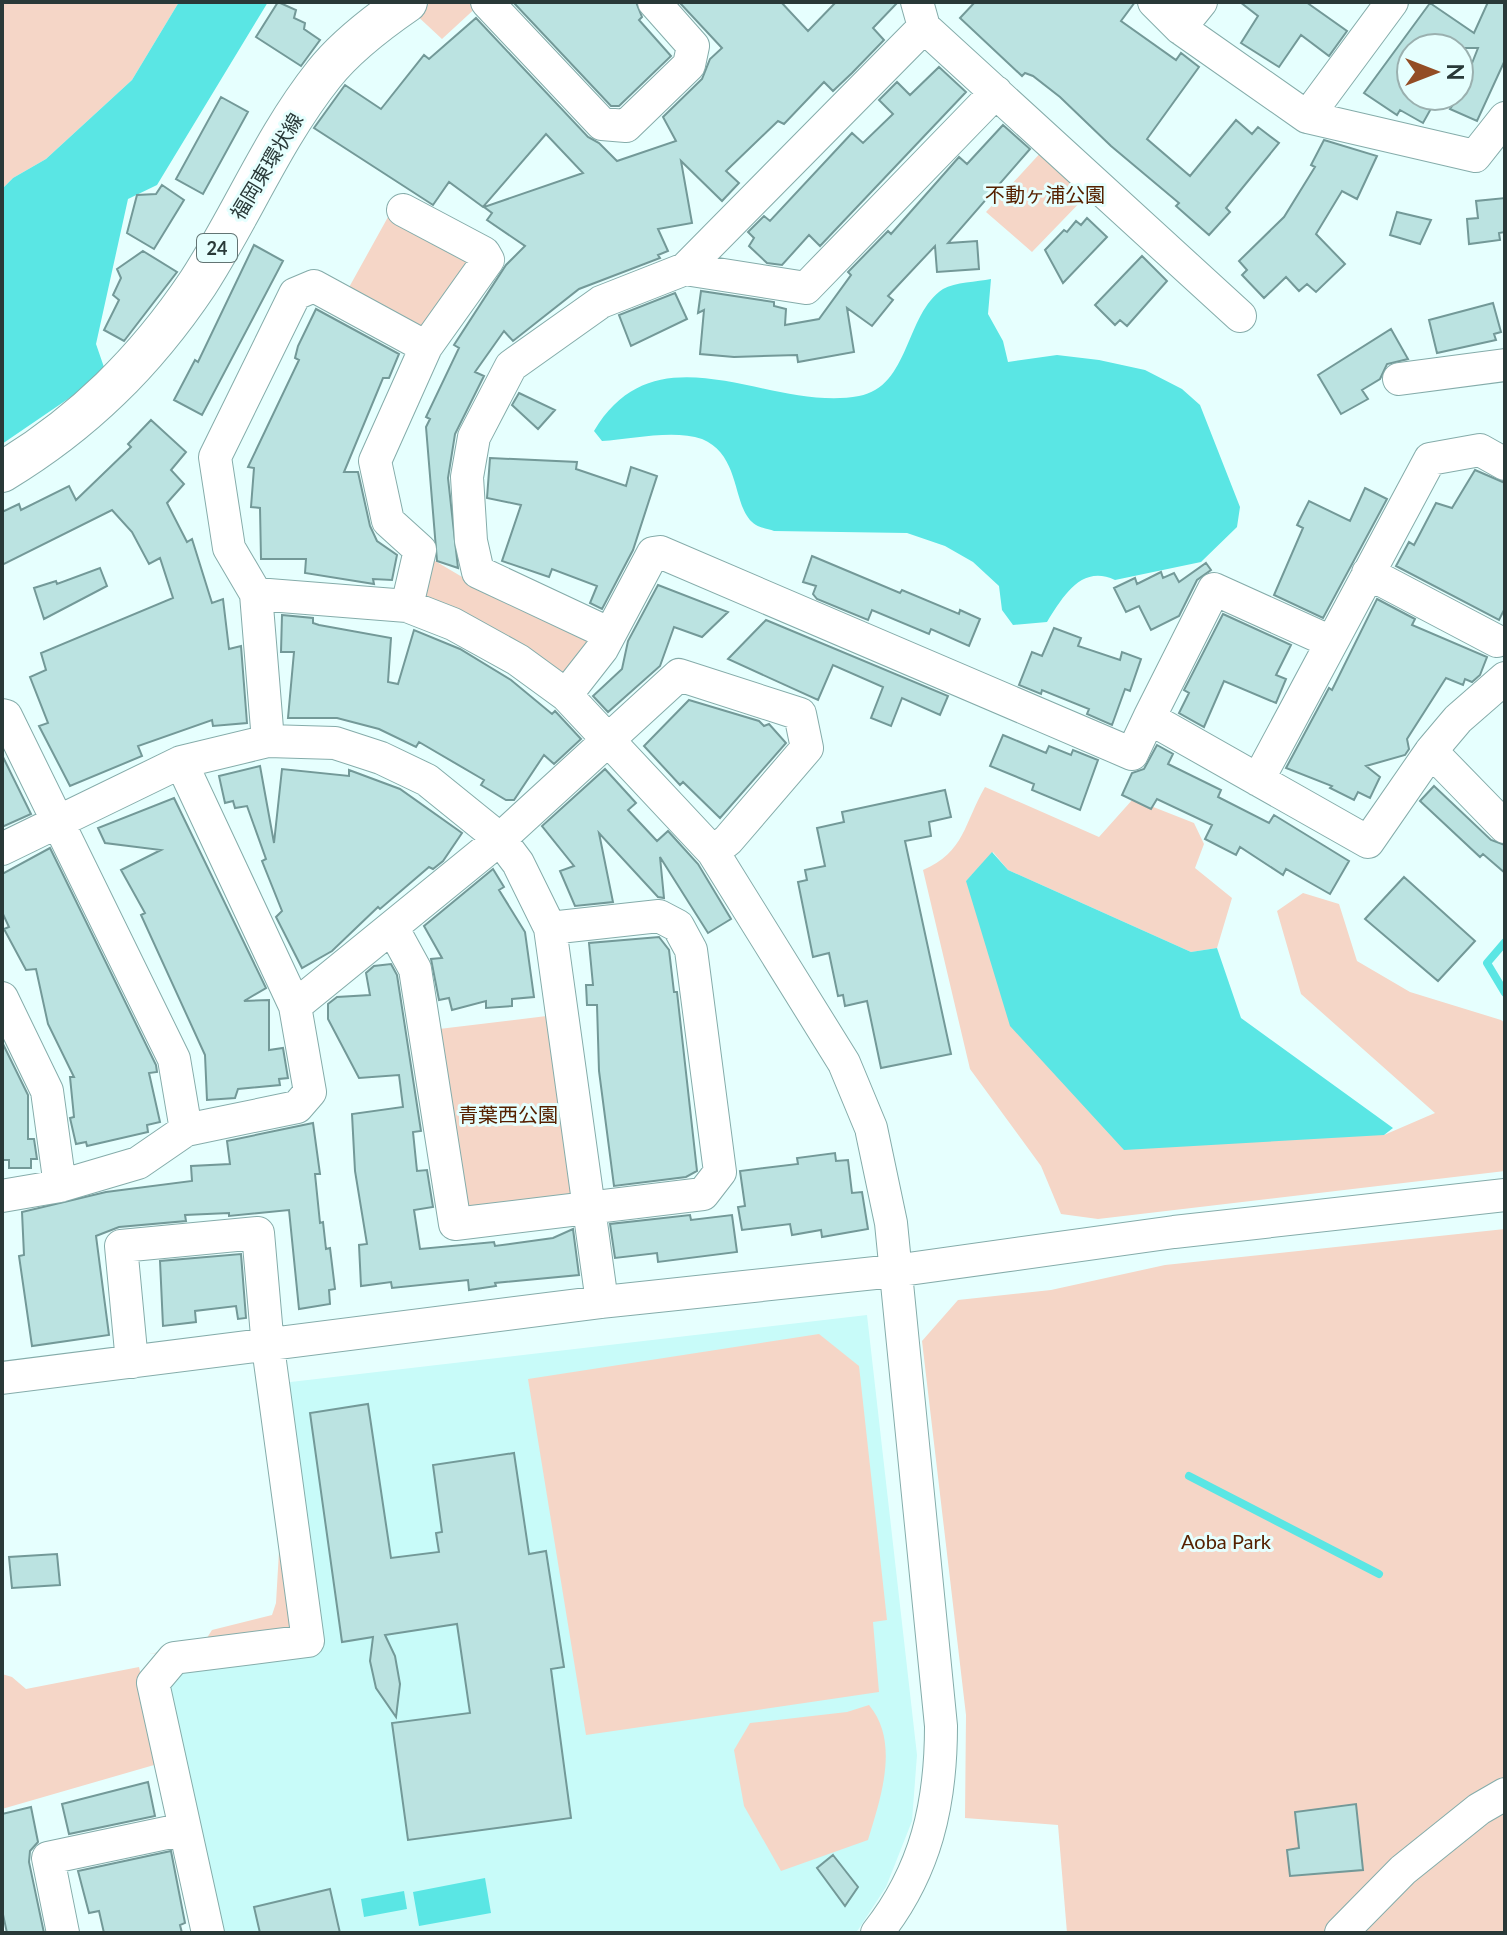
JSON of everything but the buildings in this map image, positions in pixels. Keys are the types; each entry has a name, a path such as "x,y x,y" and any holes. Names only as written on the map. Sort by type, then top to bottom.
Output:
{"main road":[{"name":"福岡東環状線","path":"2,472 54,440 147,352 198,282 264,164 325,72 376,24 407,2"}],"street":[{"path":"487,2 602,124 626,126 689,65 693,46 654,2"},
{"path":"1154,2 1180,28 1307,117 1475,156 1505,118"},
{"path":"1180,28 1201,2"},
{"path":"1307,117 1392,2"},
{"path":"608,633 478,572 471,541 467,477 474,437 511,366 601,302 685,269 920,14 996,92 1240,316"},
{"path":"685,269 806,288 996,92"},
{"path":"403,210 484,253 488,260 426,347 375,461 388,521 420,550 407,606"},
{"path":"268,741 256,594 229,548 215,457 295,294 314,286 426,347"},
{"path":"1399,379 1505,365"},
{"path":"1258,780 1329,641 1430,459 1480,450 1505,464"},
{"path":"566,695 602,649 653,553 660,552 1132,754 1214,589 1329,641"},
{"path":"1368,573 1497,641"},
{"path":"256,594 407,606 453,624 518,660 566,695 713,852 844,1063 871,1128 891,1223 941,1726 941,1773 932,1827 920,1865 898,1906 877,1933"},
{"path":"295,1006 500,839 679,675 800,714 807,748 728,840 713,852"},
{"path":"1149,718 1368,842 1431,751 1458,719 1505,678"},
{"path":"2,715 6,716 60,821 174,1059 186,1130"},
{"path":"2,849 181,762 268,741 335,743 381,758 427,780 500,839 518,863 550,928 602,1302"},
{"path":"1431,751 1505,827"},
{"path":"2,1196 60,1186 138,1163 186,1130 297,1107 310,1092 295,1006 181,762"},
{"path":"392,927 415,969 455,1224 703,1194 720,1172 691,950 678,926 659,916 550,928"},
{"path":"2,998 47,1091 60,1186"},
{"path":"2,1378 268,1347 602,1302 894,1271 1174,1232 1505,1195"},
{"path":"132,1362 121,1246 258,1233 268,1347 308,1641 174,1658 153,1683 208,1933"},
{"path":"1341,1933 1403,1870 1479,1809 1505,1794"},
{"path":"63,1933 48,1858 185,1829"}],"shaded area":[{"path":"867,1315 917,1755 912,1821 886,1887 858,1930 854,1933 222,1933 162,1684 177,1669 318,1646 282,1383"}],"green space":[{"path":"2,2 179,2 132,80 46,159 13,178 2,189"},
{"path":"433,2 480,4 442,39 413,12"},
{"name":"不動ヶ浦公園","path":"1044,149 1090,192 1032,252 986,212"},
{"path":"393,208 482,260 425,334 347,291"},
{"path":"425,555 469,581 591,631 594,645 564,677 416,598"},
{"path":"985,787 1099,837 1133,799 1194,823 1204,844 1195,868 1232,898 1217,948 1191,952 1008,870 993,852 966,881 1384,1135 1435,1113 1301,994 1277,911 1303,893 1339,904 1357,961 1410,992 1501,1020 1505,1023 1505,1171 1098,1219 1061,1214 1041,1166 970,1069 923,870 937,863 956,845"},
{"name":"青葉西公園","path":"555,1015 577,1199 462,1213 439,1029"},
{"name":"Aoba Park","path":"1505,1229 1505,1933 1067,1933 1058,1825 965,1818 966,1715 922,1341 958,1300 1051,1290 1165,1265"},
{"path":"819,1334 859,1366 887,1620 873,1622 879,1692 586,1735 528,1379"},
{"path":"281,1517 300,1637 149,1654 203,1644 212,1630 272,1615 276,1603"},
{"path":"139,1667 161,1763 2,1809 2,1674 12,1677 26,1689"},
{"path":"869,1705 884,1736 886,1753 882,1788 868,1840 781,1871 744,1806 734,1750 750,1723 847,1712"}],"water":[{"path":"179,2 268,2 157,185 128,199 96,344 106,373 2,444 2,189 13,178 46,159 132,80"},
{"path":"991,279 988,314 1003,341 1008,362 1057,355 1145,370 1182,389 1200,405 1240,507 1237,527 1201,562 1115,580 1092,576 1074,586 1047,622 1013,625 1002,610 999,586 973,562 945,546 907,533 774,531 760,527 748,518 724,458 715,447 702,439 666,435 602,441 594,431 620,399 650,383 683,377 825,398 859,396 876,390 898,365 931,300 948,287"},
{"path":"992,852 1008,870 1191,952 1217,948 1241,1018 1393,1128 1384,1135 1124,1150 1010,1026 966,881"},
{"path":"485,1878 491,1913 419,1926 413,1892"},
{"path":"404,1891 407,1909 364,1917 361,1899"}],"waterway":[{"path":"1505,942 1487,963 1505,993"},
{"path":"1189,1476 1379,1574"}]}
